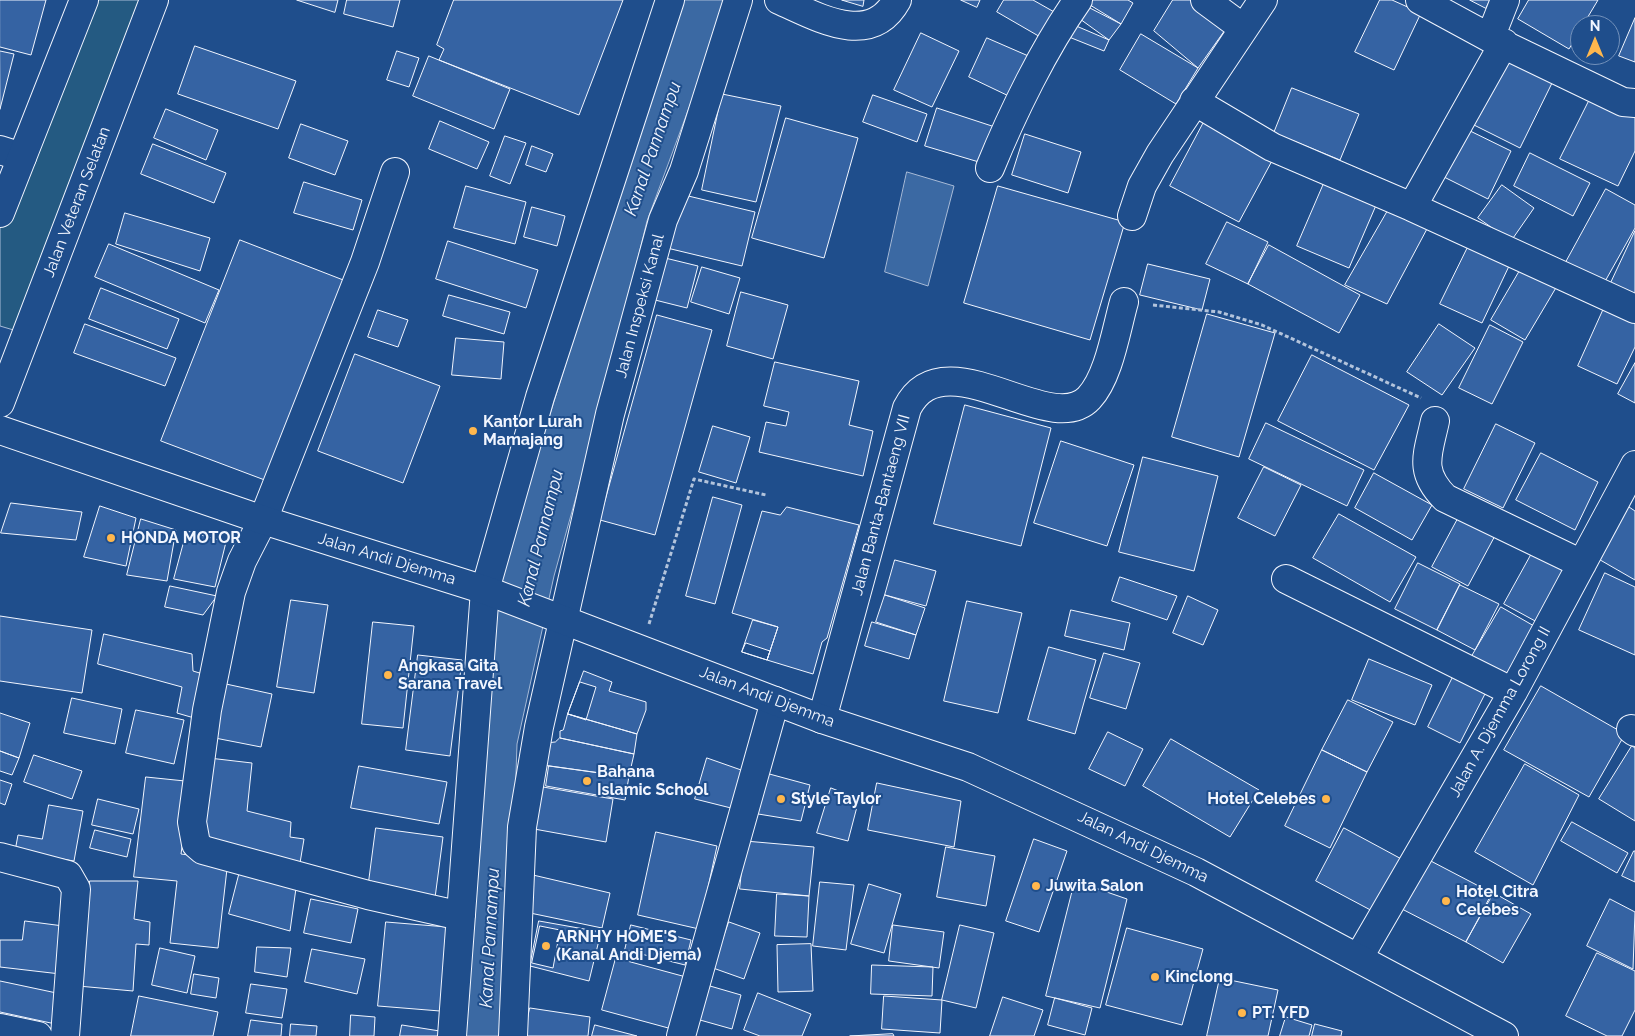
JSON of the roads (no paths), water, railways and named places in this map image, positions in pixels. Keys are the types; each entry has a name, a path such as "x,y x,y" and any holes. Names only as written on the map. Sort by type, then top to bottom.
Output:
{"street":[{"path":"0,213 11,154 84,0"},
{"name":"Jalan Veteran Selatan","path":"0,403 154,0"},
{"path":"452,1036 461,916 491,592 540,397 670,0"},
{"name":"Jalan Inspeksi Kanal","path":"513,1036 522,827 557,615 664,220 684,171 738,0"},
{"path":"779,0 834,24 847,26 863,26 880,18 893,8 897,0"},
{"path":"990,168 1021,101 1078,0"},
{"path":"1205,0 1243,28"},
{"path":"1132,216 1142,186 1160,154 1263,0"},
{"path":"1420,0 1623,102 1635,103"},
{"path":"1412,207 1497,40 1505,0"},
{"path":"1194,101 1272,147 1412,207 1635,309"},
{"path":"395,172 365,262 262,520 242,561 231,592 207,710 192,822 196,844 203,850 368,895 461,916"},
{"name":"Jalan Banta-Bantaeng VII","path":"822,719 907,408 913,397 923,389 941,383 958,381 991,388 1033,405 1058,408 1075,406 1088,399 1101,381 1124,302"},
{"path":"1434,421 1426,463 1434,487 1445,498 1582,564"},
{"name":"Jalan Andi Djemma","path":"0,430 262,520 491,592 557,615 822,719 968,768 1196,872 1359,957 1504,1036"},
{"name":"Jalan A. Djemma Lorong II","path":"1359,957 1513,692 1635,465"},
{"path":"1286,579 1513,692"},
{"path":"681,1036 775,701"},
{"path":"0,857 68,875 76,889 65,1036"},
{"path":"0,1028 38,1036"}],"water":[{"name":"Kanal Pannampu","path":"683,0 729,0 647,221 605,393 554,576 517,744 507,1036 466,1036 476,816 500,576 635,140"},
{"path":"907,172 954,186 928,286 885,272"}],"place":[{"name":"Kantor Lurah Mamajang","path":"473,431"},
{"name":"HONDA MOTOR","path":"111,538"},
{"name":"Angkasa Gita Sarana Travel","path":"388,675"},
{"name":"Bahana Islamic School","path":"587,781"},
{"name":"Style Taylor","path":"781,799"},
{"name":"Hotel Celebes","path":"1326,799"},
{"name":"Juwita Salon","path":"1036,886"},
{"name":"Hotel Citra Celebes","path":"1446,901"},
{"name":"ARNHY HOME'S (Kanal Andi Djema)","path":"546,946"},
{"name":"Kinclong","path":"1155,977"},
{"name":"PT. YFD","path":"1242,1013"}]}
